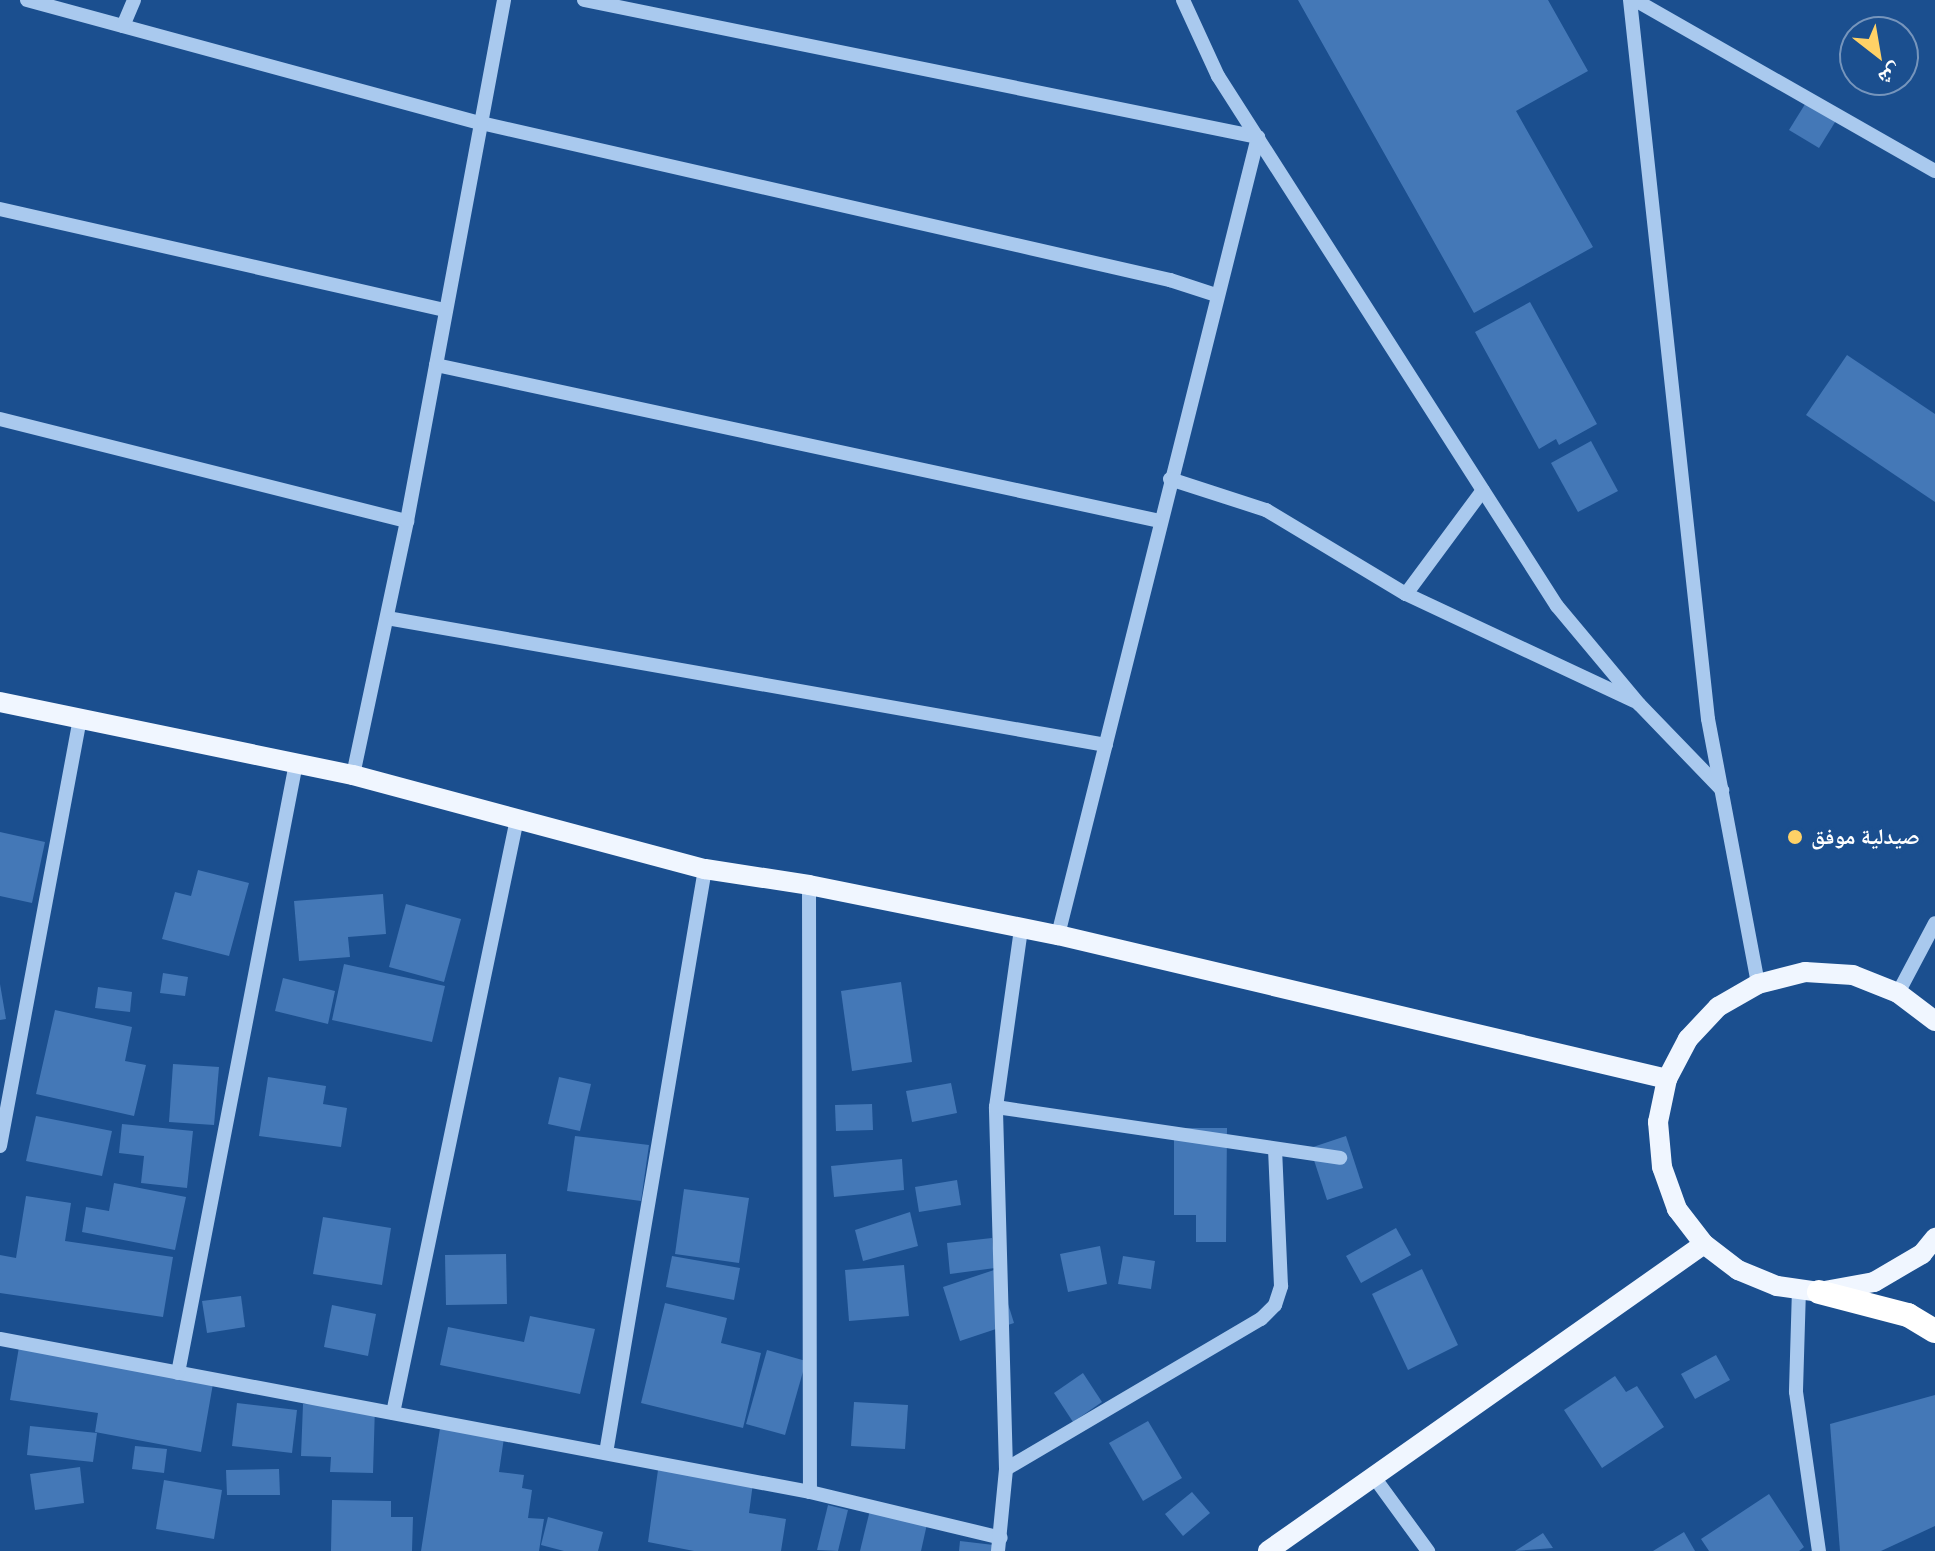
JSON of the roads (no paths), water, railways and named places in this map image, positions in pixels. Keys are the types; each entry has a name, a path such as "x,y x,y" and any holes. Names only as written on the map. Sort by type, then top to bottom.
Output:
{"highway":[{"path":"1809,1290 1908,1315 1935,1331"}],"main road":[{"path":"0,702 353,775 705,869 809,885 1058,935 1667,1079"},
{"path":"1935,1021 1898,993 1853,975 1805,972 1758,984 1718,1007 1688,1039 1667,1079 1658,1122 1662,1167 1677,1209 1704,1244 1738,1270 1777,1286 1809,1290 1874,1282 1922,1254 1935,1238"},
{"path":"1268,1551 1704,1244"}],"street":[{"path":"27,0 481,123 1170,280 1216,295"},
{"path":"123,26 134,0"},
{"path":"353,775 407,521 504,0"},
{"path":"584,0 1258,137"},
{"path":"1183,0 1218,76 1557,606 1639,704 1724,792"},
{"path":"1633,0 1935,171"},
{"path":"1633,0 1708,719 1758,984"},
{"path":"1058,935 1258,137"},
{"path":"0,209 446,310"},
{"path":"436,365 1160,521"},
{"path":"0,419 407,521"},
{"path":"1170,479 1266,510 1406,594 1639,704"},
{"path":"1406,594 1483,490"},
{"path":"387,618 1106,745"},
{"path":"0,1146 80,719"},
{"path":"178,1373 296,763"},
{"path":"393,1413 517,819"},
{"path":"606,1453 705,869"},
{"path":"809,885 810,1492"},
{"path":"1898,993 1935,923"},
{"path":"0,1339 810,1492 1000,1545 1006,1469 996,1107 1021,929"},
{"path":"996,1107 1340,1158"},
{"path":"1006,1469 1253,1325 1275,1305 1281,1286 1275,1149"},
{"path":"1809,1290 1796,1392 1819,1551"},
{"path":"1374,1477 1428,1551"}],"place":[{"name":"صيدلية موفق","path":"1795,837"}]}
